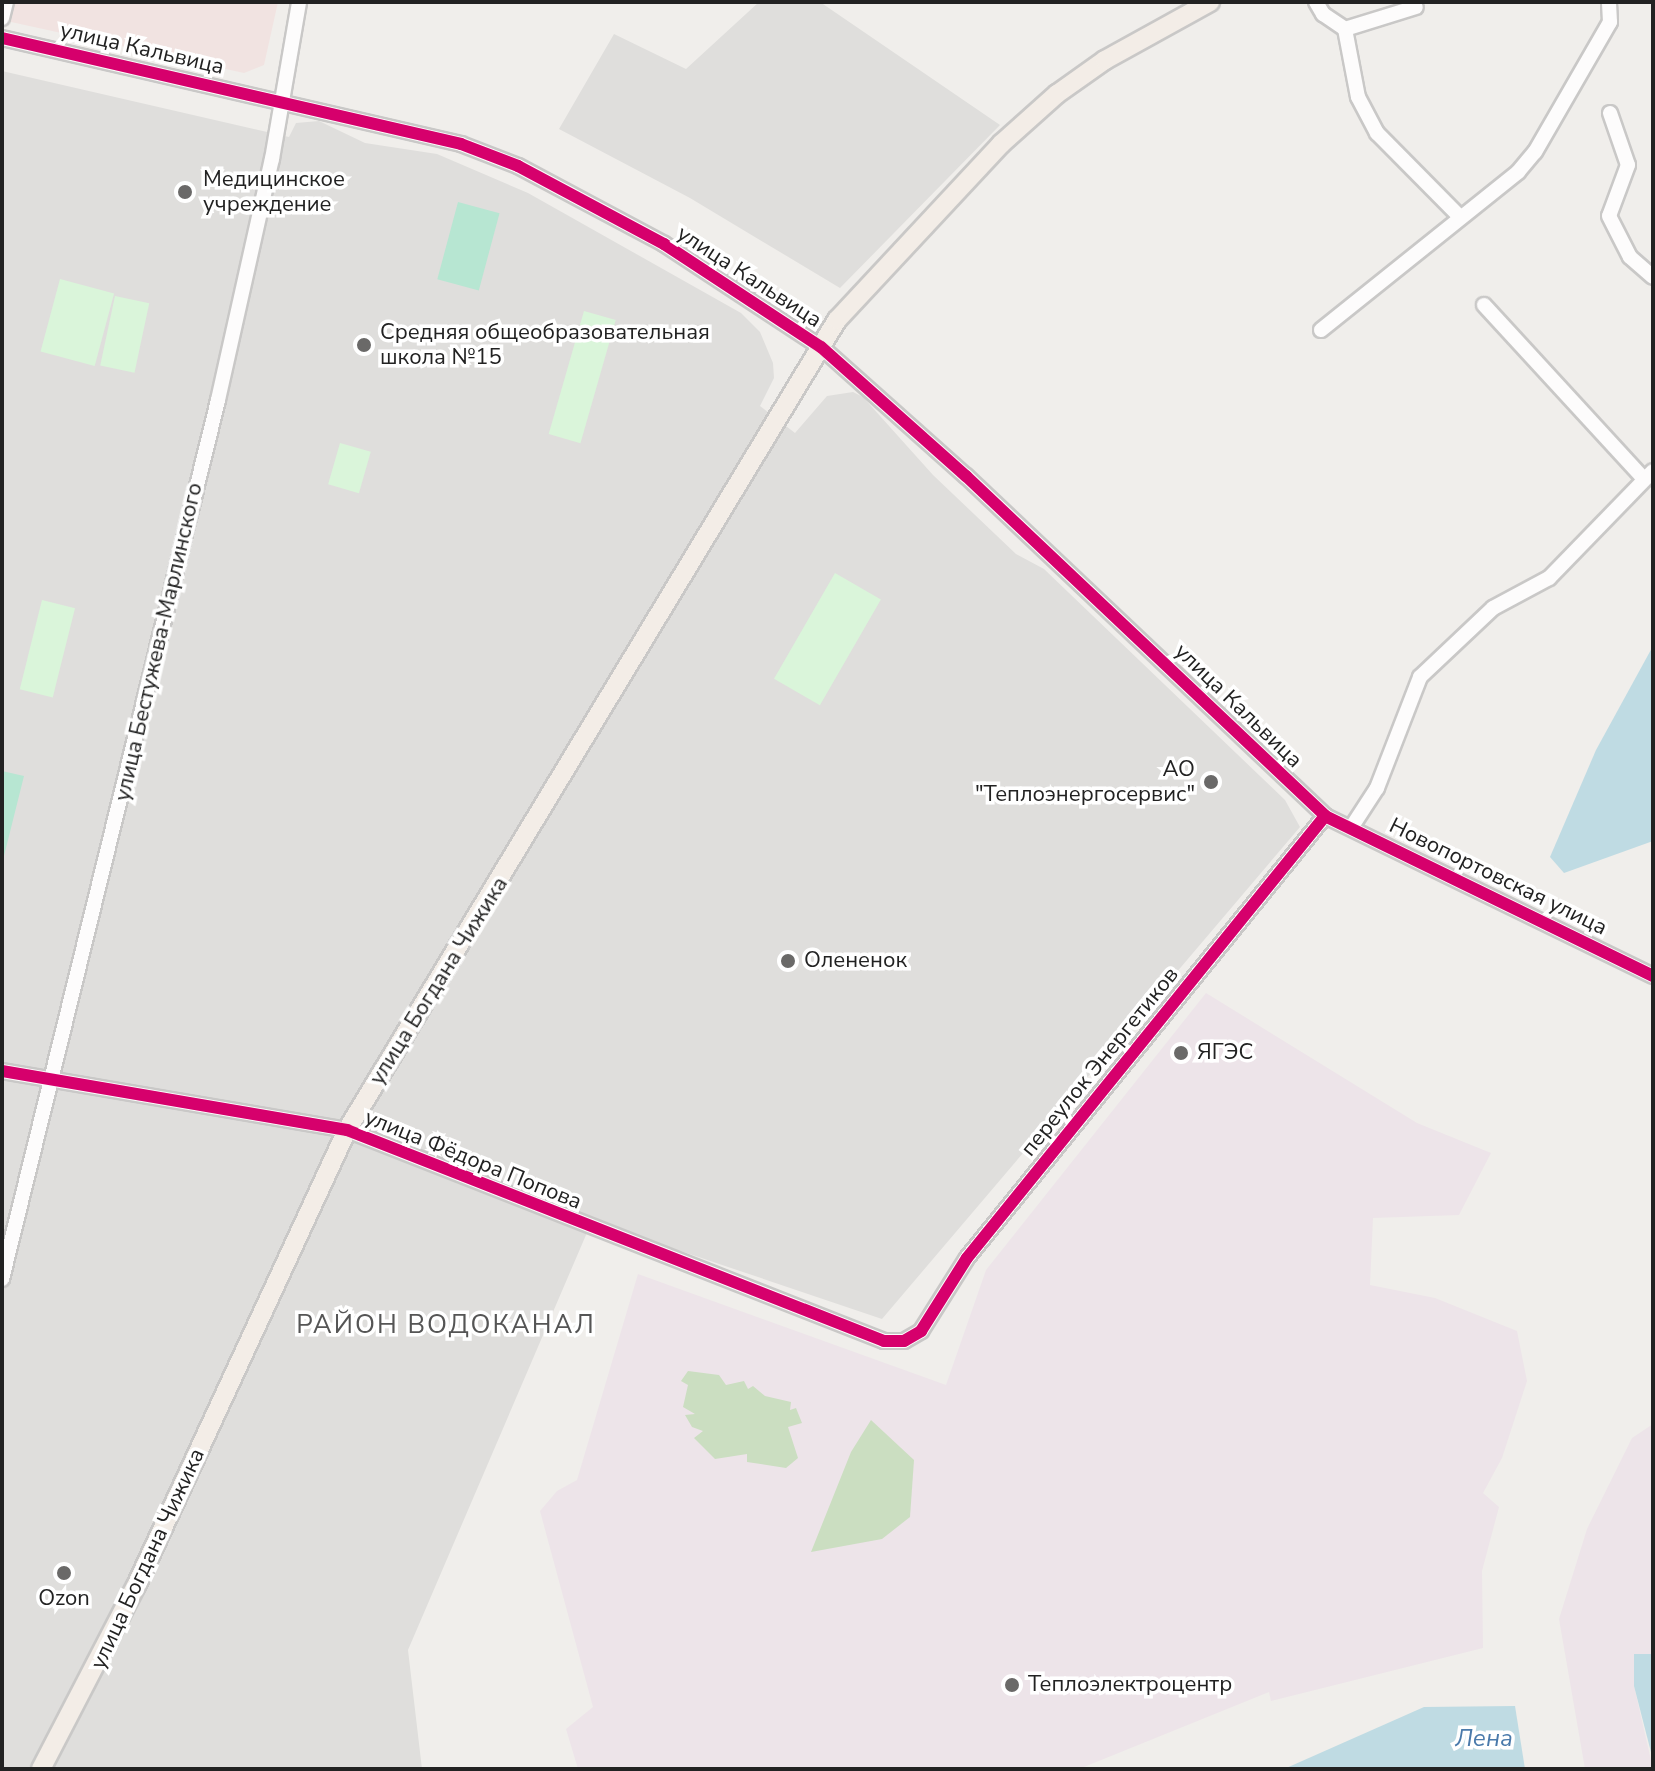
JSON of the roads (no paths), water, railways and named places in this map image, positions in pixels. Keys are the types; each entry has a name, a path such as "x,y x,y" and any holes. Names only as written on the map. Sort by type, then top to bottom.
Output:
{"main road":[{"name":"улица Богдана Чижика","path":"41,1769 136,1586 347,1130 837,320 1001,144 1057,94 1105,60 1210,2"}],"street":[{"path":"2,18 6,2"},
{"name":"улица Бестужева-Марлинского","path":"2,1279 218,400 282,100 299,2"},
{"path":"1316,2 1323,14 1345,29 1366,115 1389,147 1460,217"},
{"path":"1321,330 1460,217 1501,188 1535,152 1610,22 1609,2"},
{"path":"1345,29 1416,7"},
{"name":"улица Кальвица","path":"2,38 282,100 461,144 518,166 664,244 821,347 978,486 1325,816"},
{"path":"1610,113 1628,165 1609,216 1630,257 1653,277"},
{"path":"1351,828 1377,788 1420,677 1493,608 1549,578 1648,475 1484,305"},
{"name":"Новопортовская улица","path":"1325,816 1653,976"},
{"name":"переулок Энергетиков","path":"913,1338 967,1258 1325,816"},
{"name":"улица Фёдора Попова","path":"2,1071 347,1130 884,1341 913,1338"}],"water":[{"path":"1653,646 1653,841 1564,873 1550,857 1596,750"},
{"path":"1634,1654 1653,1654 1653,1760 1634,1686"},
{"name":"Лена","path":"1515,1706 1525,1769 1284,1769 1424,1707"}],"place":[{"name":"Медицинское учреждение","path":"185,192"},
{"name":"Средняя общеобразовательная школа №15","path":"364,345"},
{"name":"АО \"Теплоэнергосервис\"","path":"1211,782"},
{"name":"Олененок","path":"788,961"},
{"name":"ЯГЭС","path":"1181,1053"},
{"name":"Ozon","path":"64,1573"},
{"name":"Теплоэлектроцентр","path":"1012,1685"}],"district":[{"name":"РАЙОН ВОДОКАНАЛ","path":"446,1325"}]}
